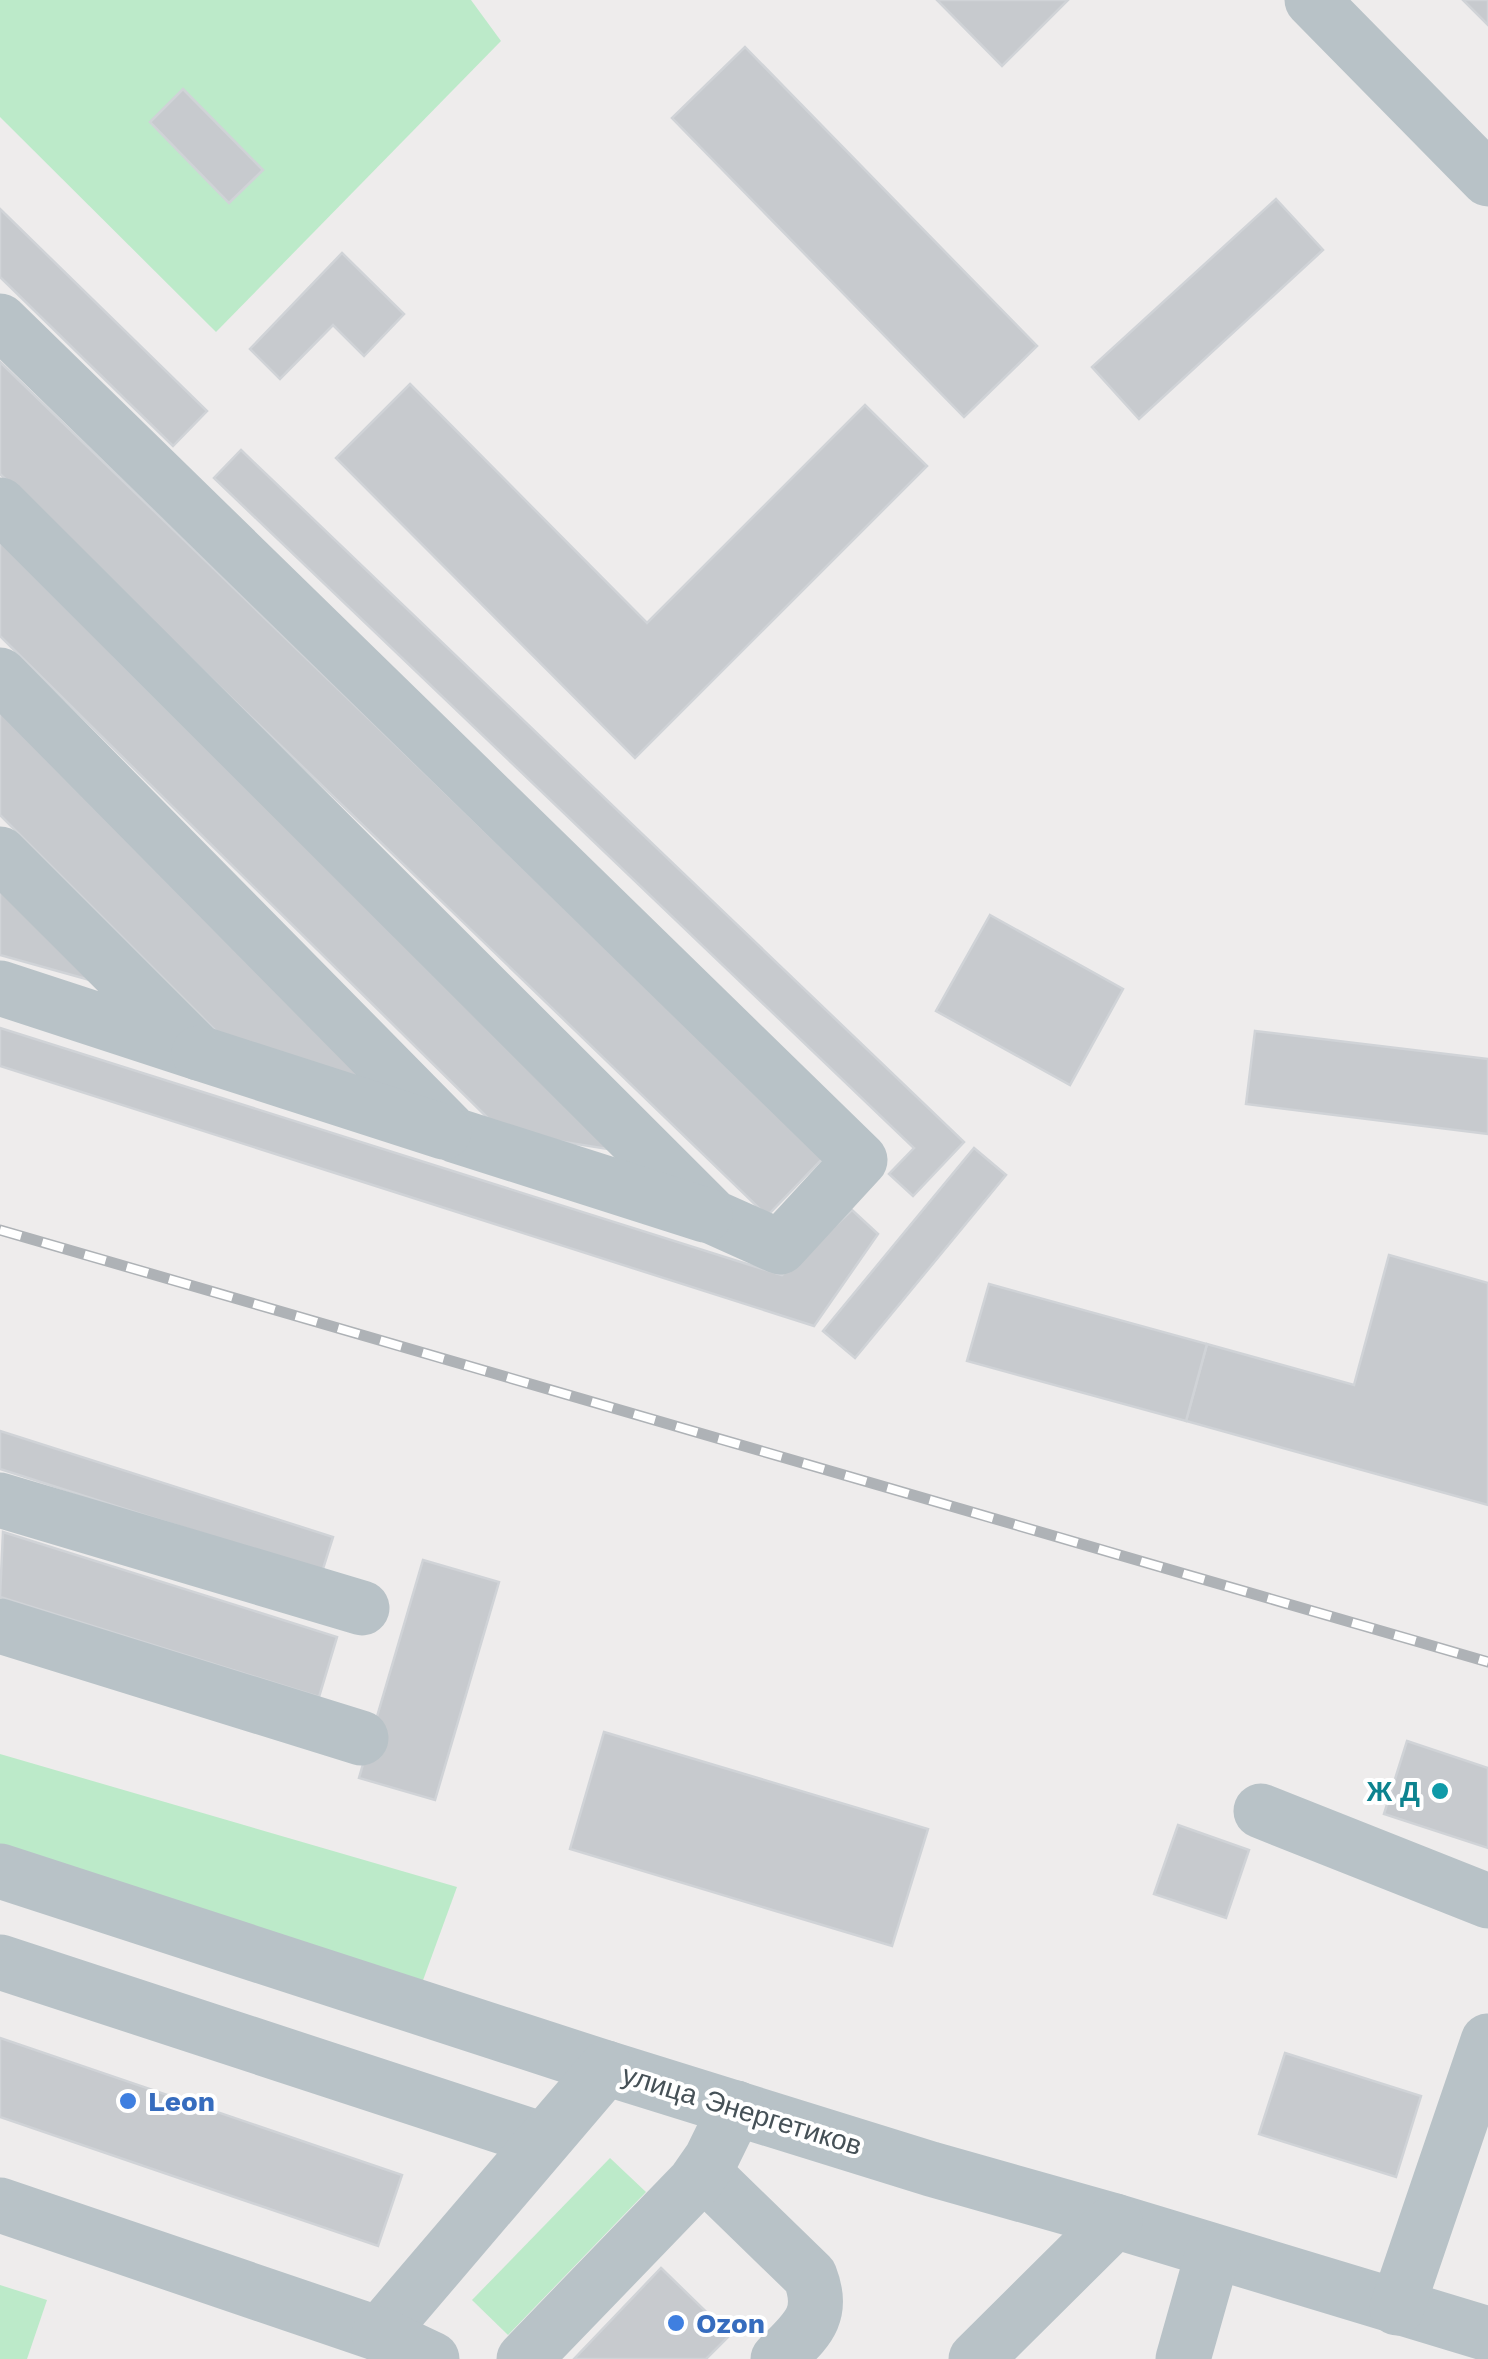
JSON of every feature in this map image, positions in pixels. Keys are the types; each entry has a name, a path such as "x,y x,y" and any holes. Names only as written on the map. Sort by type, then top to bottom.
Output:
{"street":[{"path":"1312,0 1488,179"},
{"path":"0,321 860,1160 780,1247 713,1217 0,988"},
{"path":"0,505 713,1217"},
{"path":"0,675 454,1135"},
{"path":"0,854 199,1053"},
{"path":"0,1500 362,1608"},
{"path":"0,1626 361,1738"},
{"path":"1261,1811 1488,1901"},
{"name":"улица Энергетиков","path":"0,1871 606,2068 1488,2334"},
{"path":"0,1962 543,2140"},
{"path":"1397,2308 1488,2042"},
{"path":"379,2334 606,2068"},
{"path":"524,2359 703,2172 736,2108"},
{"path":"703,2172 810,2276 816,2291 809,2327 778,2359"},
{"path":"0,2205 379,2334 432,2359"},
{"path":"976,2359 1115,2221"},
{"path":"1184,2359 1212,2252"}],"green space":[{"path":"0,0 471,0 501,41 216,332 0,117"},
{"path":"0,1754 457,1887 422,1983 0,1860"},
{"path":"610,2158 646,2192 508,2335 472,2300"},
{"path":"0,2285 47,2300 27,2359 0,2359"}],"building":[{"path":"937,0 1068,0 1002,66"},
{"path":"1463,0 1488,0 1488,25"},
{"path":"745,47 1037,346 964,417 672,118"},
{"path":"183,89 263,170 229,203 150,122"},
{"path":"1276,199 1323,250 1139,419 1092,367"},
{"path":"0,209 207,411 173,446 0,277"},
{"path":"342,253 404,314 364,356 333,325 280,379 250,349"},
{"path":"0,362 823,1158 767,1216 0,474"},
{"path":"410,384 647,623 865,405 927,466 635,758 336,458"},
{"path":"241,450 964,1142 913,1196 889,1174 914,1148 214,478"},
{"path":"0,531 620,1151 502,1132 0,636"},
{"path":"0,707 379,1089 243,1058 0,815"},
{"path":"0,871 122,989 0,955"},
{"path":"990,915 1123,989 1070,1085 936,1011"},
{"path":"0,1028 782,1275 852,1210 878,1234 814,1326 0,1066"},
{"path":"1255,1031 1488,1059 1488,1134 1246,1104"},
{"path":"974,1148 1006,1175 855,1358 823,1331"},
{"path":"1389,1255 1488,1283 1488,1505 1186,1421 1207,1344 1354,1385"},
{"path":"989,1284 1207,1344 1186,1421 967,1361"},
{"path":"0,1431 333,1537 322,1572 0,1469"},
{"path":"3,1532 337,1637 319,1697 0,1597"},
{"path":"423,1560 499,1582 435,1800 359,1778"},
{"path":"604,1732 928,1829 892,1946 570,1849"},
{"name":"Ж Д","path":"1407,1741 1488,1768 1488,1848 1384,1814"},
{"path":"1178,1825 1249,1850 1226,1918 1154,1894"},
{"path":"0,2038 402,2175 378,2246 0,2117"},
{"path":"1285,2053 1421,2096 1396,2177 1259,2134"},
{"path":"661,2268 730,2335 706,2359 574,2359"}],"railway":[{"path":"0,1230 1488,1662"}],"place":[{"name":"Ж Д","path":"1440,1791"},
{"name":"Leon","path":"128,2101"},
{"name":"Ozon","path":"676,2323"}]}
